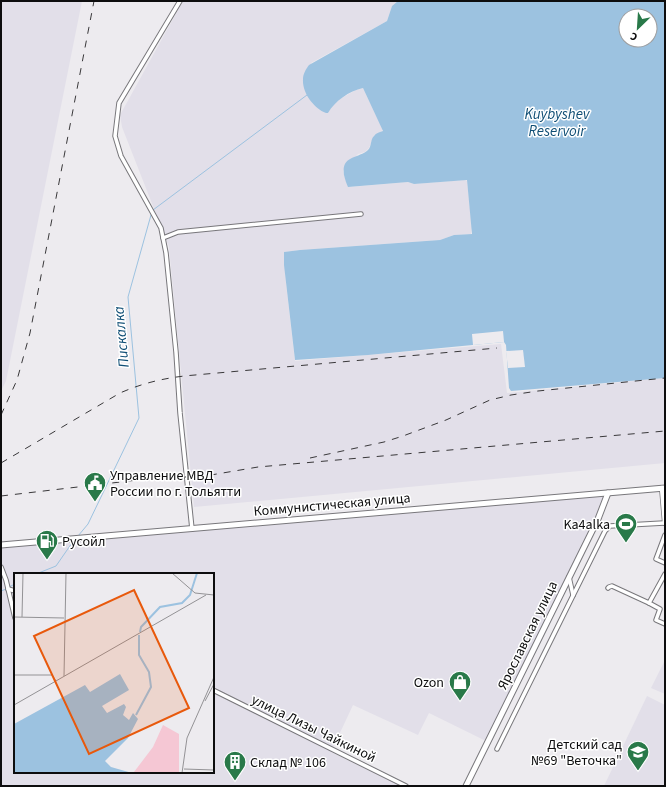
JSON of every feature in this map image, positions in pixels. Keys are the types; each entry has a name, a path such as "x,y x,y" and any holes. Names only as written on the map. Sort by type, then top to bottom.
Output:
{"main road":[{"name":"Коммунистическая улица","path":"1,545 663,488"},
{"name":"Ярославская улица","path":"466,786 598,519 608,493"}],"street":[{"path":"180,1 119,103 116,121 116,136 121,156 161,228 166,253 192,529"},
{"path":"163,238 178,232 361,214"},
{"path":"497,749 605,531 610,526 665,523 663,488"},
{"path":"665,535 656,559 665,564"},
{"path":"1,567 14,614"},
{"path":"649,604 665,574"},
{"path":"569,577 573,596"},
{"path":"608,588 612,586 660,610 656,620 665,624"},
{"path":"8,589 14,591"},
{"name":"улица Лизы Чайкиной","path":"214,690 406,786"}],"shaded area":[{"path":"1,1 82,1 6,381 1,391"},
{"path":"183,1 398,1 392,6 387,21 311,63 328,113 338,100 356,90 363,88 383,130 374,136 369,148 365,152 358,154 343,171 347,185 350,187 408,182 414,184 467,181 472,227 471,234 454,235 440,240 284,252 295,361 501,344 507,393 665,378 665,463 194,507 169,247 122,127 120,115"},
{"path":"605,496 596,518 486,741 429,713 418,735 353,705 331,752 401,786 1,786 1,547 538,500"},
{"path":"665,660 665,694 651,688"},
{"path":"647,696 665,705 665,786 604,786"}],"water":[{"name":"Kuybyshev Reservoir","path":"398,1 665,1 665,378 511,391 509,388 506,345 504,342 368,355 295,360 284,265 284,252 440,240 454,235 472,234 467,180 414,184 408,182 348,187 344,175 345,164 351,158 368,150 374,136 383,131 363,88 353,91 343,97 334,104 328,113 317,108 304,90 303,77 309,65 387,21 392,6"}],"pier":[{"path":"503,331 504,342 473,345 472,334"},
{"path":"523,350 525,367 508,368 506,351"}],"waterway":[{"name":"Пискалка","path":"153,210 307,95"},
{"name":"Пискалка","path":"78,536 88,524 139,418 128,297 151,215"},
{"name":"Пискалка","path":"38,573 56,566 74,540"},
{"name":"Пискалка","path":"9,587 14,584"},
{"name":"Пискалка","path":"1,591 6,589"}],"railway":[{"path":"1,415 17,380 30,333 94,1"},
{"path":"1,463 120,393 157,381 185,376 497,348"},
{"path":"310,458 384,442 446,420 490,400 511,395 665,378"},
{"path":"1,496 146,479 205,476 258,467 665,431"}],"place":[{"name":"Управление МВД России по г. Тольятти","path":"95,502"},
{"name":"Ka4alka","path":"626,544"},
{"name":"Русойл","path":"47,560"},
{"name":"Ozon","path":"460,702"},
{"name":"Детский сад №69 \"Веточка\"","path":"638,772"},
{"name":"Склад № 106","path":"235,782"}]}
